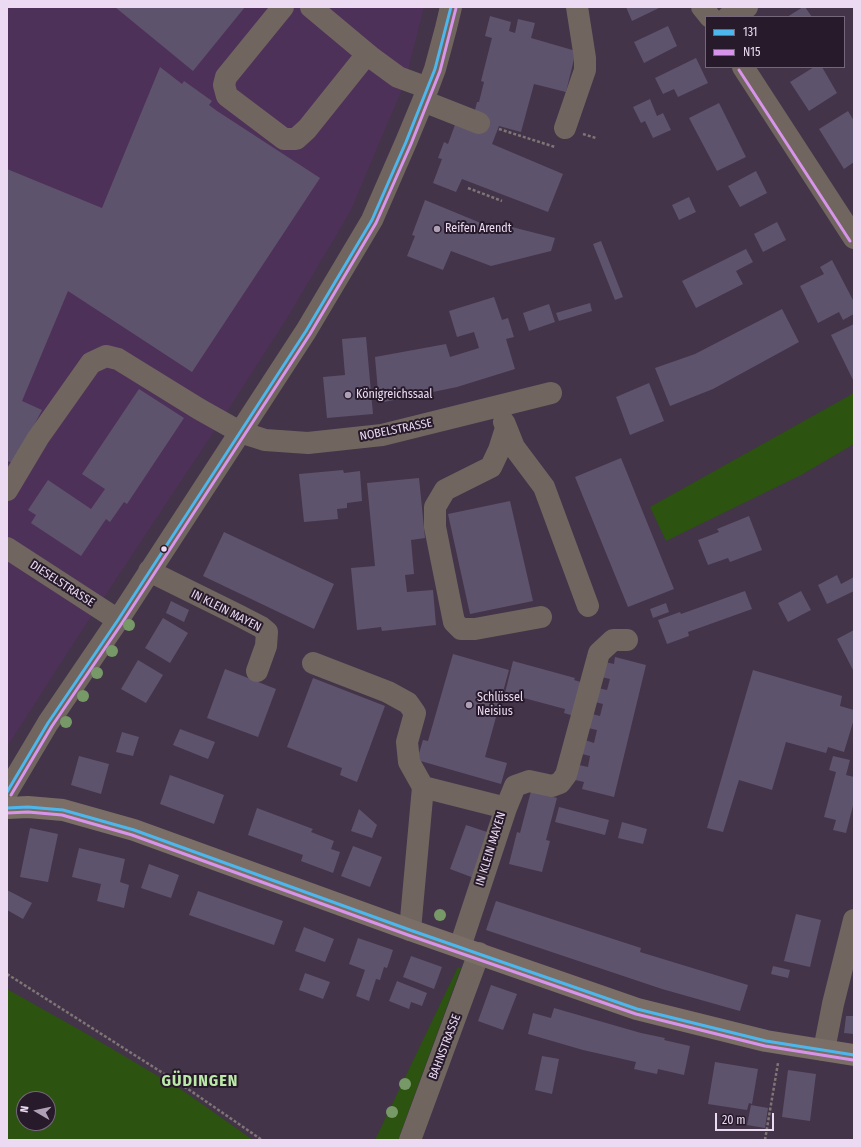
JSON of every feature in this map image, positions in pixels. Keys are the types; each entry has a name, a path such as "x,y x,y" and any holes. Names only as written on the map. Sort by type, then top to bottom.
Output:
{"main road":[{"path":"7,808 28,807 63,810 134,830 410,930 637,1009 766,1041 854,1055"}],"street":[{"path":"283,7 226,77 224,84 227,96 284,139 296,139 307,129 367,54"},
{"path":"311,7 384,68 426,95 479,123"},
{"path":"7,792 44,729 118,620 306,331 372,220 404,149 426,95 451,7"},
{"path":"565,128 585,70 585,58 577,7"},
{"path":"702,7 709,16"},
{"path":"730,16 747,7"},
{"path":"744,68 854,238"},
{"name":"NOBELSTRASSE","path":"7,490 38,438 91,363 106,356 118,359 199,409 240,432 265,440 308,443 382,435 551,393"},
{"path":"499,406 514,447 544,487 588,606"},
{"path":"506,428 499,450 491,467 445,490 435,507 436,527 454,622 461,629 475,629 541,617"},
{"name":"DIESELSTRASSE","path":"7,548 118,620"},
{"name":"IN KLEIN MAYEN","path":"149,571 255,624 267,632 266,646 257,671"},
{"path":"506,808 515,786 530,780 552,786 560,783 566,775 600,653 613,640 627,640"},
{"path":"313,663 388,692 408,703 415,713 407,742 409,762 423,787 410,930"},
{"name":"IN KLEIN MAYEN","path":"423,787 506,808 470,950"},
{"path":"824,1050 837,985 854,920"},
{"name":"BAHNSTRASSE","path":"410,1140 470,950"}],"path":[{"path":"468,188 502,201"},
{"path":"7,974 188,1089 262,1140"},
{"path":"765,1140 778,1059"}],"shaded area":[{"path":"7,7 424,7 405,82 350,212 287,318 221,421 73,644 7,747"}],"green space":[{"path":"854,393 854,444 801,475 666,541 650,507"},
{"path":"458,967 461,968 398,1140 375,1140"},
{"path":"7,989 185,1092 253,1140 7,1140"}],"building":[{"path":"115,7 245,7 193,71"},
{"path":"626,7 658,7 659,8 632,21"},
{"path":"805,7 811,16 789,16"},
{"path":"490,16 511,22 509,31 515,33 518,19 535,23 531,38 576,51 566,92 534,84 521,132 499,126 492,144 563,174 548,212 462,179 456,192 433,183 442,159 438,158 444,142 448,144 456,122 474,114 477,102 479,102 484,82 481,81 492,38 485,36"},
{"path":"668,26 677,46 644,63 634,42"},
{"path":"696,58 708,83 678,97 674,89 663,94 655,78"},
{"path":"160,67 182,84 184,81 212,101 209,105 217,111 320,178 192,372 68,291 22,401 42,410 14,463 7,461 7,169 102,208"},
{"path":"812,68 823,68 837,93 809,111 790,82"},
{"path":"650,99 657,116 663,113 671,130 653,138 645,121 641,123 633,107"},
{"path":"719,103 746,157 717,171 689,118"},
{"path":"848,111 854,121 854,162 844,169 819,129"},
{"path":"756,171 767,193 740,207 728,186"},
{"path":"689,197 696,212 679,220 672,205"},
{"path":"425,200 505,233 508,226 555,238 551,251 491,266 451,251 443,270 407,256 415,236 412,235"},
{"path":"777,222 786,240 763,252 754,234"},
{"path":"601,241 623,297 615,300 593,244"},
{"path":"746,249 753,262 736,271 743,284 696,308 682,281"},
{"path":"832,260 854,302 854,314 843,320 839,312 818,323 800,286 824,274 820,267"},
{"path":"494,297 502,320 508,318 514,337 506,339 515,369 457,387 379,403 375,357 446,344 450,357 479,348 474,332 457,337 449,311"},
{"path":"590,303 592,311 559,321 556,313"},
{"path":"549,304 555,322 529,331 523,313"},
{"path":"782,309 799,342 713,389 670,406 655,368 695,354"},
{"path":"854,324 854,382 831,335"},
{"name":"Königreichssaal","path":"366,337 373,414 327,418 323,377 345,375 342,339"},
{"path":"649,383 664,421 630,435 616,397"},
{"path":"139,389 184,418 127,504 124,502 110,522 106,519 81,556 31,523 36,515 28,510 48,480 91,509 105,489 82,474"},
{"path":"621,458 674,589 628,607 575,477"},
{"path":"343,470 344,473 360,471 362,501 347,503 347,508 337,509 338,519 304,522 299,474"},
{"path":"419,478 425,538 411,540 414,574 405,575 407,592 433,590 436,625 382,631 381,627 357,630 351,568 375,566 367,483"},
{"path":"510,501 533,601 470,614 448,514"},
{"path":"749,516 762,550 730,562 728,558 708,565 698,540 719,532 717,529"},
{"path":"224,532 334,584 314,629 203,576"},
{"path":"837,575 841,584 854,577 854,591 827,604 818,585"},
{"path":"745,591 752,609 688,632 689,636 667,644 658,620 680,612 681,614"},
{"path":"801,591 811,610 788,622 778,603"},
{"path":"171,601 189,610 184,622 166,613"},
{"path":"666,603 669,612 653,618 650,609"},
{"path":"163,618 188,633 170,663 145,648"},
{"path":"854,630 854,672 837,639"},
{"name":"Schlüssel Neisius","path":"453,654 509,670 485,757 507,763 501,784 417,760 423,740 428,741"},
{"path":"615,657 646,665 614,797 582,789 584,782 575,780 579,765 588,767 590,756 582,754 585,740 594,743 597,730 588,728 592,714 600,716 603,704 595,702 598,688 607,690 610,679 601,677 605,662 614,664"},
{"path":"138,660 163,675 146,703 121,689"},
{"path":"513,661 575,678 574,680 584,683 574,716 564,713 565,709 505,693"},
{"path":"225,669 276,689 258,737 207,718"},
{"path":"753,670 842,696 840,706 854,710 854,719 844,752 828,747 826,753 786,742 772,790 739,780 723,832 707,828"},
{"path":"313,678 385,706 357,782 340,775 342,768 287,747"},
{"path":"180,729 215,742 208,759 173,745"},
{"path":"122,732 139,737 133,756 116,752"},
{"path":"79,756 109,764 101,794 71,785"},
{"path":"833,756 850,760 846,775 854,777 854,802 846,833 833,830 836,820 824,817 836,772 829,770"},
{"path":"170,775 224,795 214,824 160,804"},
{"path":"531,791 557,798 546,840 550,841 542,872 509,864 517,832 520,833"},
{"path":"559,807 609,820 605,835 555,822"},
{"path":"257,808 313,829 311,832 334,841 331,849 340,852 333,873 301,861 303,855 248,835"},
{"path":"359,809 377,825 372,838 351,831"},
{"path":"622,822 647,829 643,844 618,838"},
{"path":"466,825 490,833 474,878 450,869"},
{"path":"30,828 58,834 48,882 20,877"},
{"path":"353,846 382,857 370,887 341,876"},
{"path":"79,848 125,859 120,882 129,885 124,908 97,901 101,884 72,877"},
{"path":"149,864 179,875 171,898 141,888"},
{"path":"7,890 32,903 23,919 7,910"},
{"path":"198,891 283,921 274,945 189,915"},
{"path":"496,901 641,948 640,952 748,985 740,1011 662,989 486,930"},
{"path":"796,914 821,920 810,967 784,961"},
{"path":"304,927 334,939 325,962 295,951"},
{"path":"358,938 393,950 387,968 384,967 380,980 376,979 369,1001 356,996 365,970 349,964"},
{"path":"411,956 442,967 434,989 403,977"},
{"path":"773,966 790,970 788,978 771,974"},
{"path":"305,973 330,982 323,999 299,990"},
{"path":"397,981 427,993 422,1006 411,1002 409,1009 389,1001"},
{"path":"491,985 517,994 503,1030 478,1021"},
{"path":"554,1008 641,1033 665,1038 664,1040 690,1046 684,1075 658,1069 657,1074 634,1069 636,1062 583,1050 528,1034 533,1013 551,1018"},
{"path":"846,1016 854,1016 854,1034 844,1033"},
{"path":"542,1056 559,1059 552,1094 535,1090"},
{"path":"715,1062 758,1069 752,1104 749,1103 747,1110 708,1104"},
{"path":"788,1070 816,1074 810,1121 782,1117"},
{"path":"751,1105 768,1108 765,1128 747,1125"}],"transit line":[{"name":"131","path":"7,792 48,723 118,620 306,331 372,220 406,142 435,69 451,7"},
{"name":"N15","path":"11,795 52,726 122,623 310,334 376,223 411,144 440,71 456,8"},
{"name":"N15","path":"739,70 850,241"},
{"name":"131","path":"7,808 28,807 63,810 134,830 410,930 637,1009 766,1041 854,1055"},
{"name":"N15","path":"7,813 28,812 62,815 132,835 408,935 636,1014 765,1046 853,1060"}],"place":[{"name":"Reifen Arendt","path":"437,229"},
{"name":"Königreichssaal","path":"348,395"},
{"name":"Schlüssel Neisius","path":"469,705"}],"district":[{"name":"GÜDINGEN","path":"200,1082"}]}
